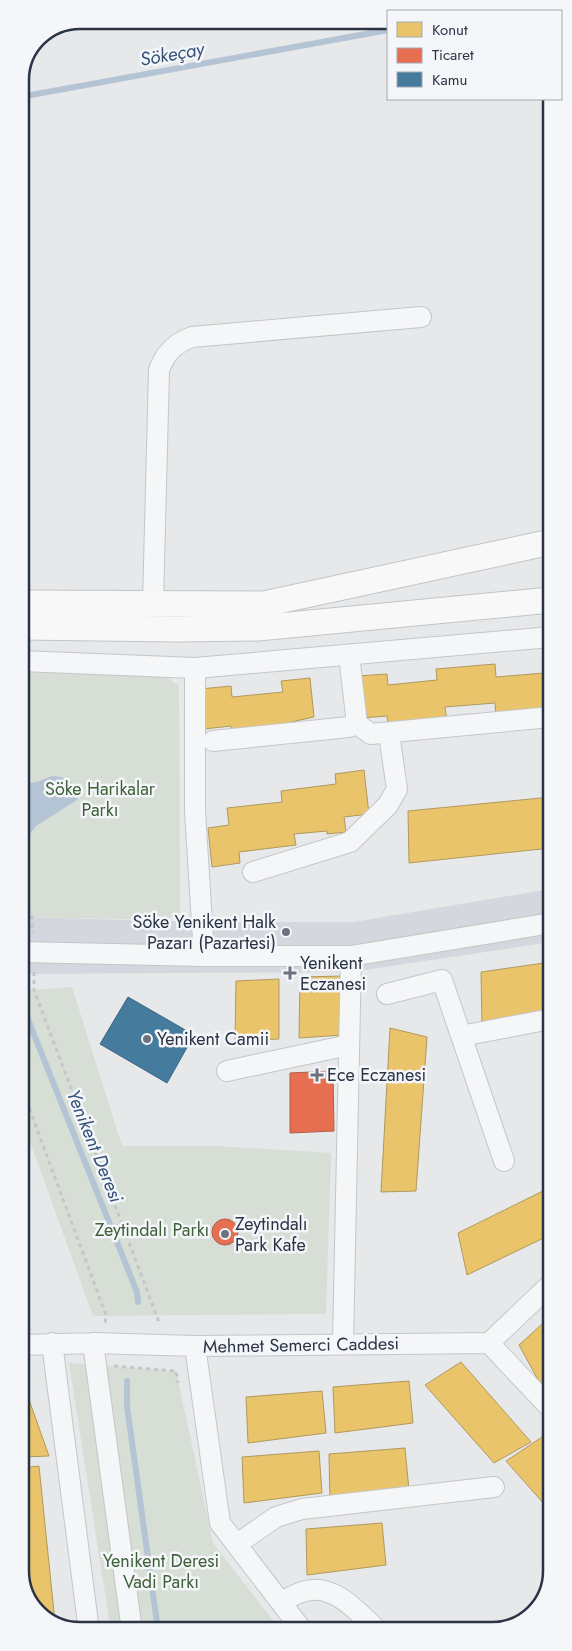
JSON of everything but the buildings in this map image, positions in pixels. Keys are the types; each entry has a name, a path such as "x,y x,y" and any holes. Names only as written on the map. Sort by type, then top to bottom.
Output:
{"main road":[{"path":"29,603 264,604 543,544"},
{"path":"29,627 258,628 543,601"}],"street":[{"path":"153,604 159,370 172,347 192,336 421,317"},
{"path":"29,662 195,668 543,637"},
{"path":"349,655 357,724 371,734 389,734 543,718"},
{"path":"195,668 196,810 204,956"},
{"path":"213,742 349,727 357,724"},
{"path":"253,872 350,842 388,805 397,789 389,734"},
{"path":"29,953 351,956 543,924"},
{"path":"343,1344 351,956"},
{"path":"387,994 442,980 504,1161"},
{"path":"461,1036 543,1021"},
{"path":"227,1071 349,1045"},
{"path":"543,1292 489,1343 543,1400"},
{"path":"52,1343 88,1622"},
{"path":"99,1343 96,1365 131,1622"},
{"name":"Mehmet Semerci Caddesi","path":"29,1345 99,1343 195,1346 489,1343"},
{"path":"195,1346 220,1523 296,1622"},
{"path":"236,1544 276,1517 302,1509 494,1487"},
{"path":"281,1602 303,1591 324,1589 349,1604 368,1622"}],"path":[{"path":"29,911 32,917 29,939"},
{"path":"29,964 34,990 167,1345 180,1390"},
{"path":"29,1108 106,1315 99,1343"},
{"path":"96,1365 176,1371"}],"shaded area":[{"name":"Söke Yenikent Halk Pazarı (Pazartesi)","path":"543,890 543,943 351,972 29,974 29,917 202,922 354,922"}],"green space":[{"name":"Söke Harikalar Parkı","path":"29,672 164,675 179,686 180,912 167,920 29,917"},
{"name":"Zeytindalı Parkı","path":"72,987 122,1146 215,1146 331,1153 326,1314 93,1316 29,1139 29,990"},
{"name":"Yenikent Deresi Vadi Parkı","path":"69,1363 176,1371 213,1543 274,1622 110,1622"}],"water":[{"path":"52,776 65,778 78,791 77,800 36,826 29,835 29,783"}],"waterway":[{"name":"Sökeçay","path":"29,95 387,30"},
{"name":"Yenikent Deresi","path":"29,1022 137,1292 138,1302"},
{"name":"Yenikent Deresi","path":"127,1381 127,1406 157,1622"}],"place":[{"name":"Söke Yenikent Halk Pazarı (Pazartesi)","path":"286,932"},
{"name":"Yenikent Eczanesi","path":"290,973"},
{"name":"Yenikent Camii","path":"147,1039"},
{"name":"Ece Eczanesi","path":"317,1075"},
{"name":"Zeytindalı Park Kafe","path":"225,1234"}]}
